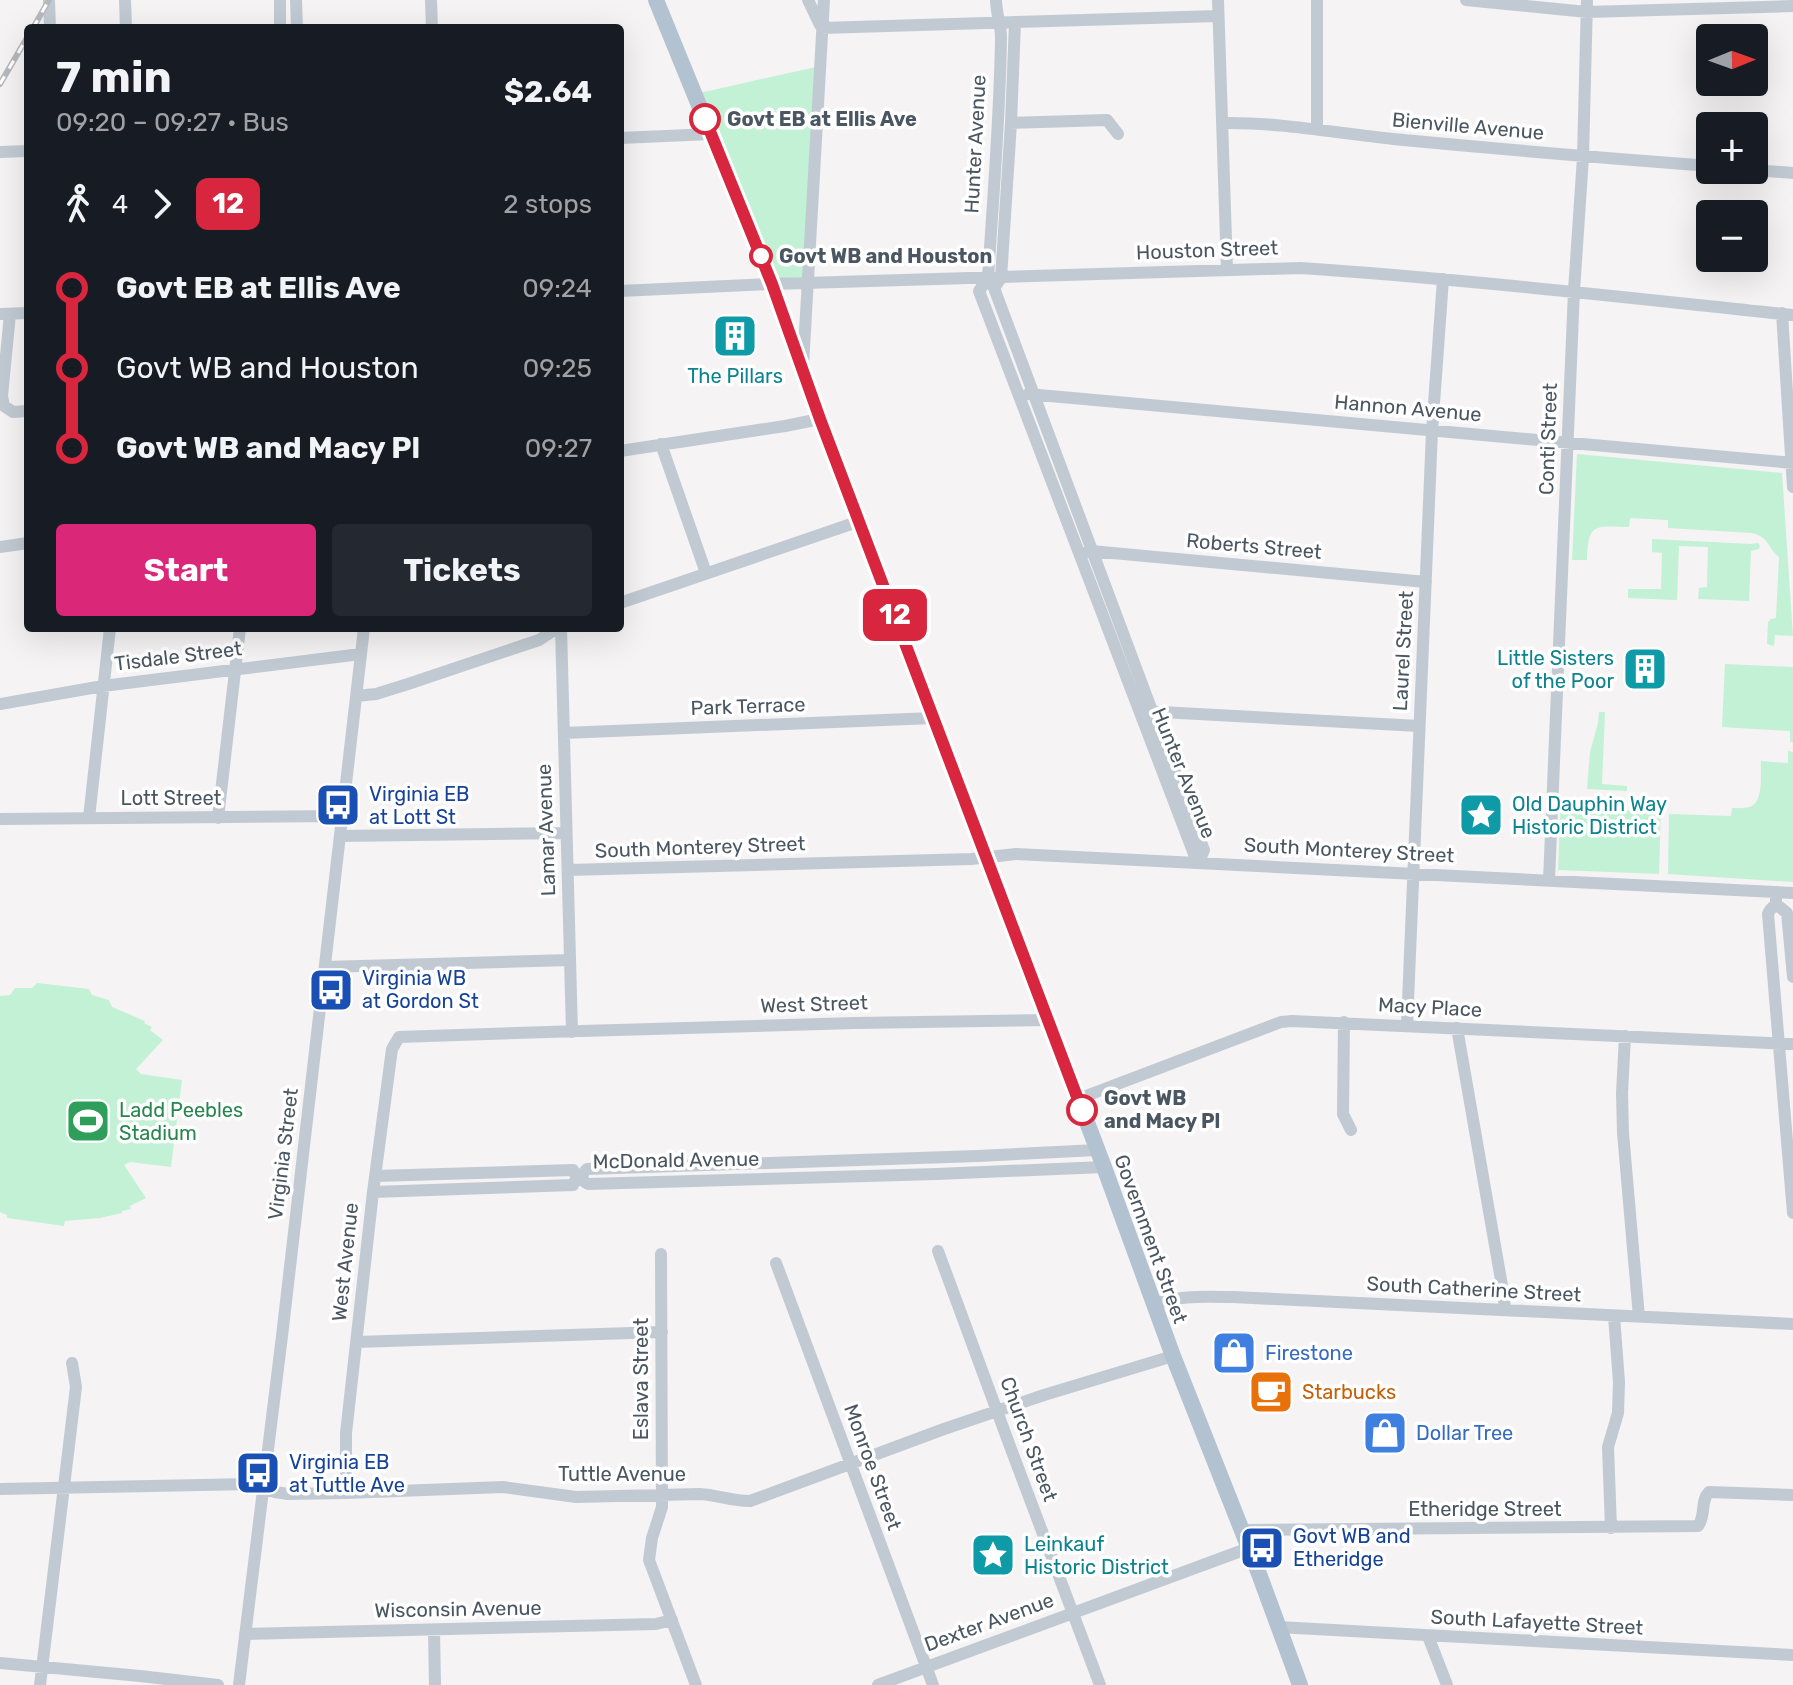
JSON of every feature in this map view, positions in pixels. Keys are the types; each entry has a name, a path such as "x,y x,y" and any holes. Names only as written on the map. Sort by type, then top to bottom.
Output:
{"main road":[{"name":"Government Street","path":"656,0 772,284 1173,1356 1300,1685"}],"street":[{"path":"49,0 50,24"},
{"path":"125,0 126,24"},
{"path":"280,0 280,24"},
{"path":"296,0 297,24"},
{"path":"431,0 432,24"},
{"path":"808,0 822,28"},
{"path":"803,369 824,0"},
{"name":"Hunter Avenue","path":"996,0 1001,47 994,288 1026,395 1146,713 1204,850 1201,860"},
{"path":"1218,0 1227,269"},
{"path":"1317,0 1317,129"},
{"path":"1466,0 1587,6 1793,6"},
{"name":"Conti Street","path":"1549,880 1574,291 1583,157 1587,6"},
{"path":"822,28 1218,16"},
{"name":"Hunter Avenue","path":"994,278 1011,123 1015,22"},
{"path":"1011,123 1107,120 1118,134"},
{"name":"Bienville Avenue","path":"1222,123 1317,129 1388,139 1696,165"},
{"path":"624,138 711,134"},
{"path":"0,152 24,151"},
{"path":"1768,171 1793,173"},
{"name":"Houston Street","path":"624,291 1300,268 1574,291 1787,314"},
{"name":"Laurel Street","path":"1407,1025 1432,431 1443,279"},
{"path":"5,314 2,396 4,406 13,412 24,411"},
{"path":"1787,314 1793,487"},
{"name":"Hannon Avenue","path":"1026,395 1792,463"},
{"path":"624,450 820,419"},
{"path":"661,444 706,573"},
{"path":"624,602 860,521"},
{"path":"0,547 24,544"},
{"name":"Roberts Street","path":"1085,553 1426,582"},
{"path":"89,818 110,632"},
{"path":"218,818 240,632"},
{"name":"Virginia Street","path":"239,1685 364,632"},
{"path":"356,696 376,694 423,679 539,640 552,632"},
{"name":"Lamar Avenue","path":"559,632 570,960 578,1031"},
{"name":"Tisdale Street","path":"0,704 103,686 361,654"},
{"path":"1146,713 1419,726"},
{"name":"Park Terrace","path":"564,733 933,718"},
{"name":"Lott Street","path":"0,819 342,816"},
{"path":"340,836 566,833"},
{"name":"South Monterey Street","path":"568,870 971,859 1016,854 1201,860 1549,880 1776,898 1793,893"},
{"path":"1793,977 1787,913 1776,898 1768,914 1787,1044 1793,1213"},
{"path":"325,967 570,960"},
{"name":"West Street","path":"399,1037 1048,1020"},
{"name":"Macy Place","path":"1078,1099 1281,1022 1292,1021 1787,1044"},
{"path":"1344,1022 1343,1114 1351,1130"},
{"path":"1457,1028 1505,1310"},
{"path":"1625,1036 1623,1133 1639,1317"},
{"name":"West Avenue","path":"346,1493 346,1433 373,1192 392,1049 399,1037"},
{"name":"McDonald Avenue","path":"1097,1150 587,1169 582,1177 588,1184 1104,1167"},
{"name":"McDonald Avenue","path":"373,1192 573,1185 577,1177 573,1170 375,1176"},
{"name":"Church Street","path":"938,1251 1100,1685"},
{"name":"Eslava Street","path":"661,1254 662,1507 649,1560 696,1685"},
{"name":"Monroe Street","path":"776,1263 933,1685"},
{"name":"South Catherine Street","path":"1154,1304 1182,1297 1233,1297 1793,1324"},
{"path":"1611,1528 1608,1447 1618,1413 1619,1382 1614,1316"},
{"path":"356,1342 662,1332"},
{"name":"Tuttle Avenue","path":"0,1489 251,1484 288,1494 503,1487 576,1497 700,1494 750,1501 997,1411 1173,1356"},
{"path":"40,1685 76,1387 72,1363"},
{"name":"Etheridge Street","path":"1242,1530 1698,1526 1702,1521 1704,1496 1709,1492 1793,1495"},
{"name":"Dexter Avenue","path":"878,1685 1249,1548"},
{"name":"Wisconsin Avenue","path":"245,1634 648,1624 672,1620"},
{"name":"South Lafayette Street","path":"1278,1627 1793,1655"},
{"path":"434,1630 435,1685"},
{"path":"1428,1636 1447,1685"},
{"path":"0,1663 218,1685"}],"green space":[{"path":"820,66 807,284 772,284 695,94"},
{"path":"1577,454 1782,473 1793,636 1775,635 1774,646 1767,644 1768,622 1776,618 1779,557 1758,535 1668,528 1668,520 1630,518 1629,527 1596,529 1589,539 1587,560 1572,560"},
{"path":"1652,539 1758,543 1759,549 1751,551 1749,601 1698,599 1699,588 1707,587 1708,547 1679,546 1677,600 1628,598 1628,589 1661,589 1662,553 1652,552"},
{"path":"1725,664 1793,667 1793,743 1790,741 1790,731 1722,727"},
{"path":"1599,712 1605,712 1602,784 1627,786 1627,791 1587,789 1590,752"},
{"path":"1788,751 1793,752 1793,882 1668,874 1669,814 1731,816 1732,808 1752,806 1760,792 1761,761 1788,763"},
{"path":"1561,799 1602,801 1602,809 1652,812 1653,804 1661,804 1659,874 1558,870"},
{"name":"Ladd Peebles Stadium","path":"37,983 89,989 92,995 109,1000 112,1007 145,1021 152,1027 150,1030 163,1040 136,1069 141,1074 182,1080 171,1167 130,1162 124,1165 146,1198 122,1213 65,1221 64,1226 7,1218 0,1212 0,996 10,995 15,988 32,988"}],"railway":[{"path":"35,24 49,0"},
{"path":"0,84 24,43"}],"bus line":[{"name":"12","path":"705,119 772,284 820,419 1082,1110"}],"place":[{"name":"Govt EB at Ellis Ave","path":"705,119"},
{"name":"Govt WB and Houston","path":"761,256"},
{"name":"The Pillars","path":"735,336"},
{"name":"Little Sisters of the Poor","path":"1645,669"},
{"name":"Virginia EB at Lott St","path":"338,805"},
{"name":"Old Dauphin Way Historic District","path":"1481,815"},
{"name":"Virginia WB at Gordon St","path":"331,990"},
{"name":"Govt WB and Macy Pl","path":"1082,1110"},
{"name":"Ladd Peebles Stadium","path":"88,1121"},
{"name":"Firestone","path":"1234,1353"},
{"name":"Starbucks","path":"1271,1392"},
{"name":"Dollar Tree","path":"1385,1433"},
{"name":"Virginia EB at Tuttle Ave","path":"258,1473"},
{"name":"Govt WB and Etheridge","path":"1262,1548"},
{"name":"Leinkauf Historic District","path":"993,1555"}]}
